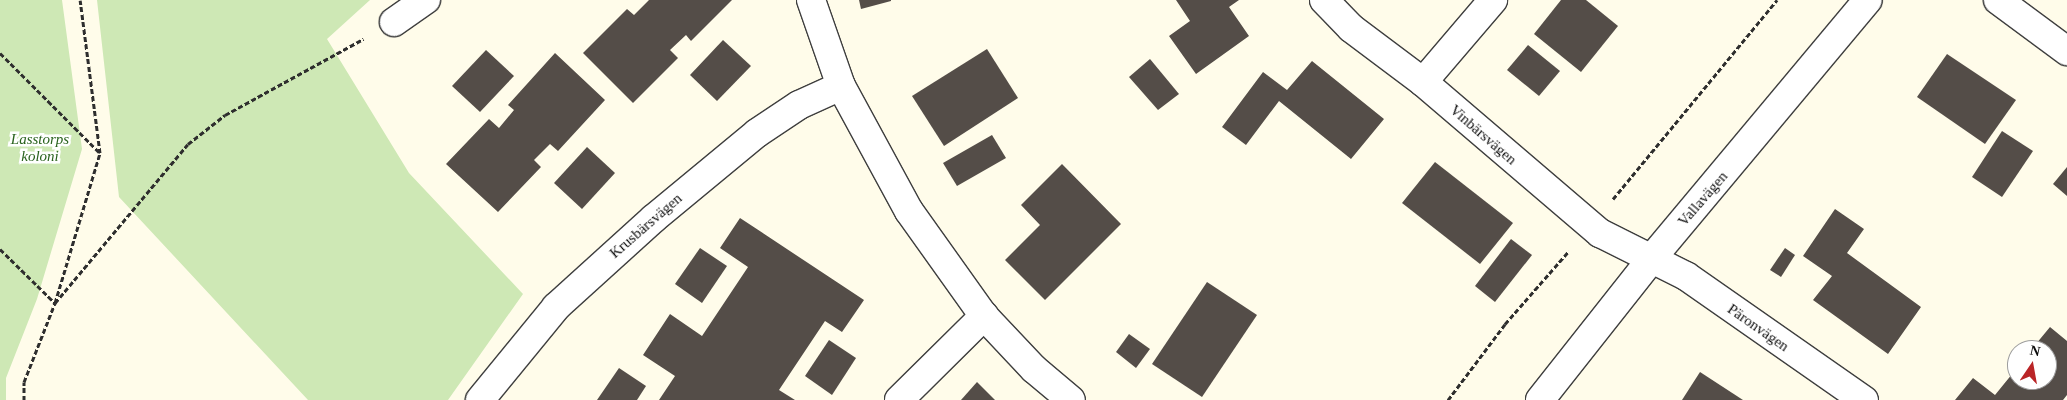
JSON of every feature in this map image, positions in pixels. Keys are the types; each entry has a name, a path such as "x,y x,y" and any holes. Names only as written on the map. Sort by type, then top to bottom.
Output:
{"street":[{"path":"394,22 426,0"},
{"path":"811,0 841,86 909,211 984,316 1034,369 1071,400"},
{"name":"Vinbärsvägen","path":"1324,0 1351,28 1423,82 1600,233 1652,258"},
{"path":"1423,82 1493,0"},
{"name":"Vallavägen","path":"1540,400 1652,258 1868,0"},
{"path":"1998,0 2067,51"},
{"name":"Krusbärsvägen","path":"480,400 556,307 646,225 757,132 799,105 841,86"},
{"name":"Päronvägen","path":"1652,258 1686,276 1864,400"},
{"path":"899,400 984,316"}],"path":[{"path":"24,400 24,382 55,303 100,153 80,0"},
{"path":"55,303 188,144 225,114 394,22"},
{"path":"0,53 100,153"},
{"path":"0,249 55,303"}],"green space":[{"name":"Lasstorps koloni","path":"0,0 62,0 82,149 37,299 6,378 6,400 0,400"},
{"path":"97,0 370,0 327,39 409,173 523,294 448,400 308,400 119,197"}],"building":[{"path":"649,0 732,0 691,41 686,35 670,50 678,58 633,103 583,53 627,9 634,15"},
{"path":"859,0 891,0 891,1 861,9"},
{"path":"1176,0 1239,0 1229,7 1249,36 1196,74 1169,36 1190,21"},
{"path":"1561,0 1586,0 1618,26 1581,72 1534,34"},
{"path":"723,40 751,66 717,101 690,75"},
{"path":"1528,45 1560,71 1539,96 1507,70"},
{"path":"987,49 1018,98 944,146 912,96"},
{"path":"486,50 514,76 480,112 452,86"},
{"path":"555,53 605,100 558,151 550,144 534,160 541,167 498,212 446,164 489,119 499,128 514,110 508,105"},
{"path":"1947,54 2016,100 1985,144 1917,97"},
{"path":"1150,59 1179,94 1158,110 1129,77"},
{"path":"1312,61 1384,119 1351,159 1279,101 1246,145 1222,127 1263,72 1287,90"},
{"path":"2002,131 2033,151 2002,197 1972,177"},
{"path":"992,135 1006,158 957,186 943,163"},
{"path":"587,147 615,173 582,209 554,183"},
{"path":"1435,162 1513,223 1480,264 1402,203"},
{"path":"1062,164 1121,224 1045,300 1005,260 1040,225 1021,205"},
{"path":"2067,167 2067,196 2053,184"},
{"path":"1835,209 1864,229 1847,253 1921,307 1888,354 1813,300 1832,276 1803,256"},
{"path":"740,218 864,300 842,332 825,321 779,390 795,400 659,400 675,376 643,355 670,314 702,336 748,267 720,248"},
{"path":"1511,239 1532,255 1495,302 1475,286"},
{"path":"700,248 727,266 702,303 675,284"},
{"path":"1785,248 1795,255 1781,277 1770,270"},
{"path":"1207,282 1257,315 1202,397 1152,364"},
{"path":"2050,327 2067,341 2067,395 2063,400 1955,400 1973,378 1995,395 2007,380 2007,390 2057,390 2057,340 2039,340"},
{"path":"1129,334 1150,349 1136,368 1116,352"},
{"path":"829,340 856,358 832,395 805,376"},
{"path":"619,368 646,386 637,400 597,400"},
{"path":"1700,372 1743,400 1682,400"},
{"path":"977,382 995,400 961,400"}]}
